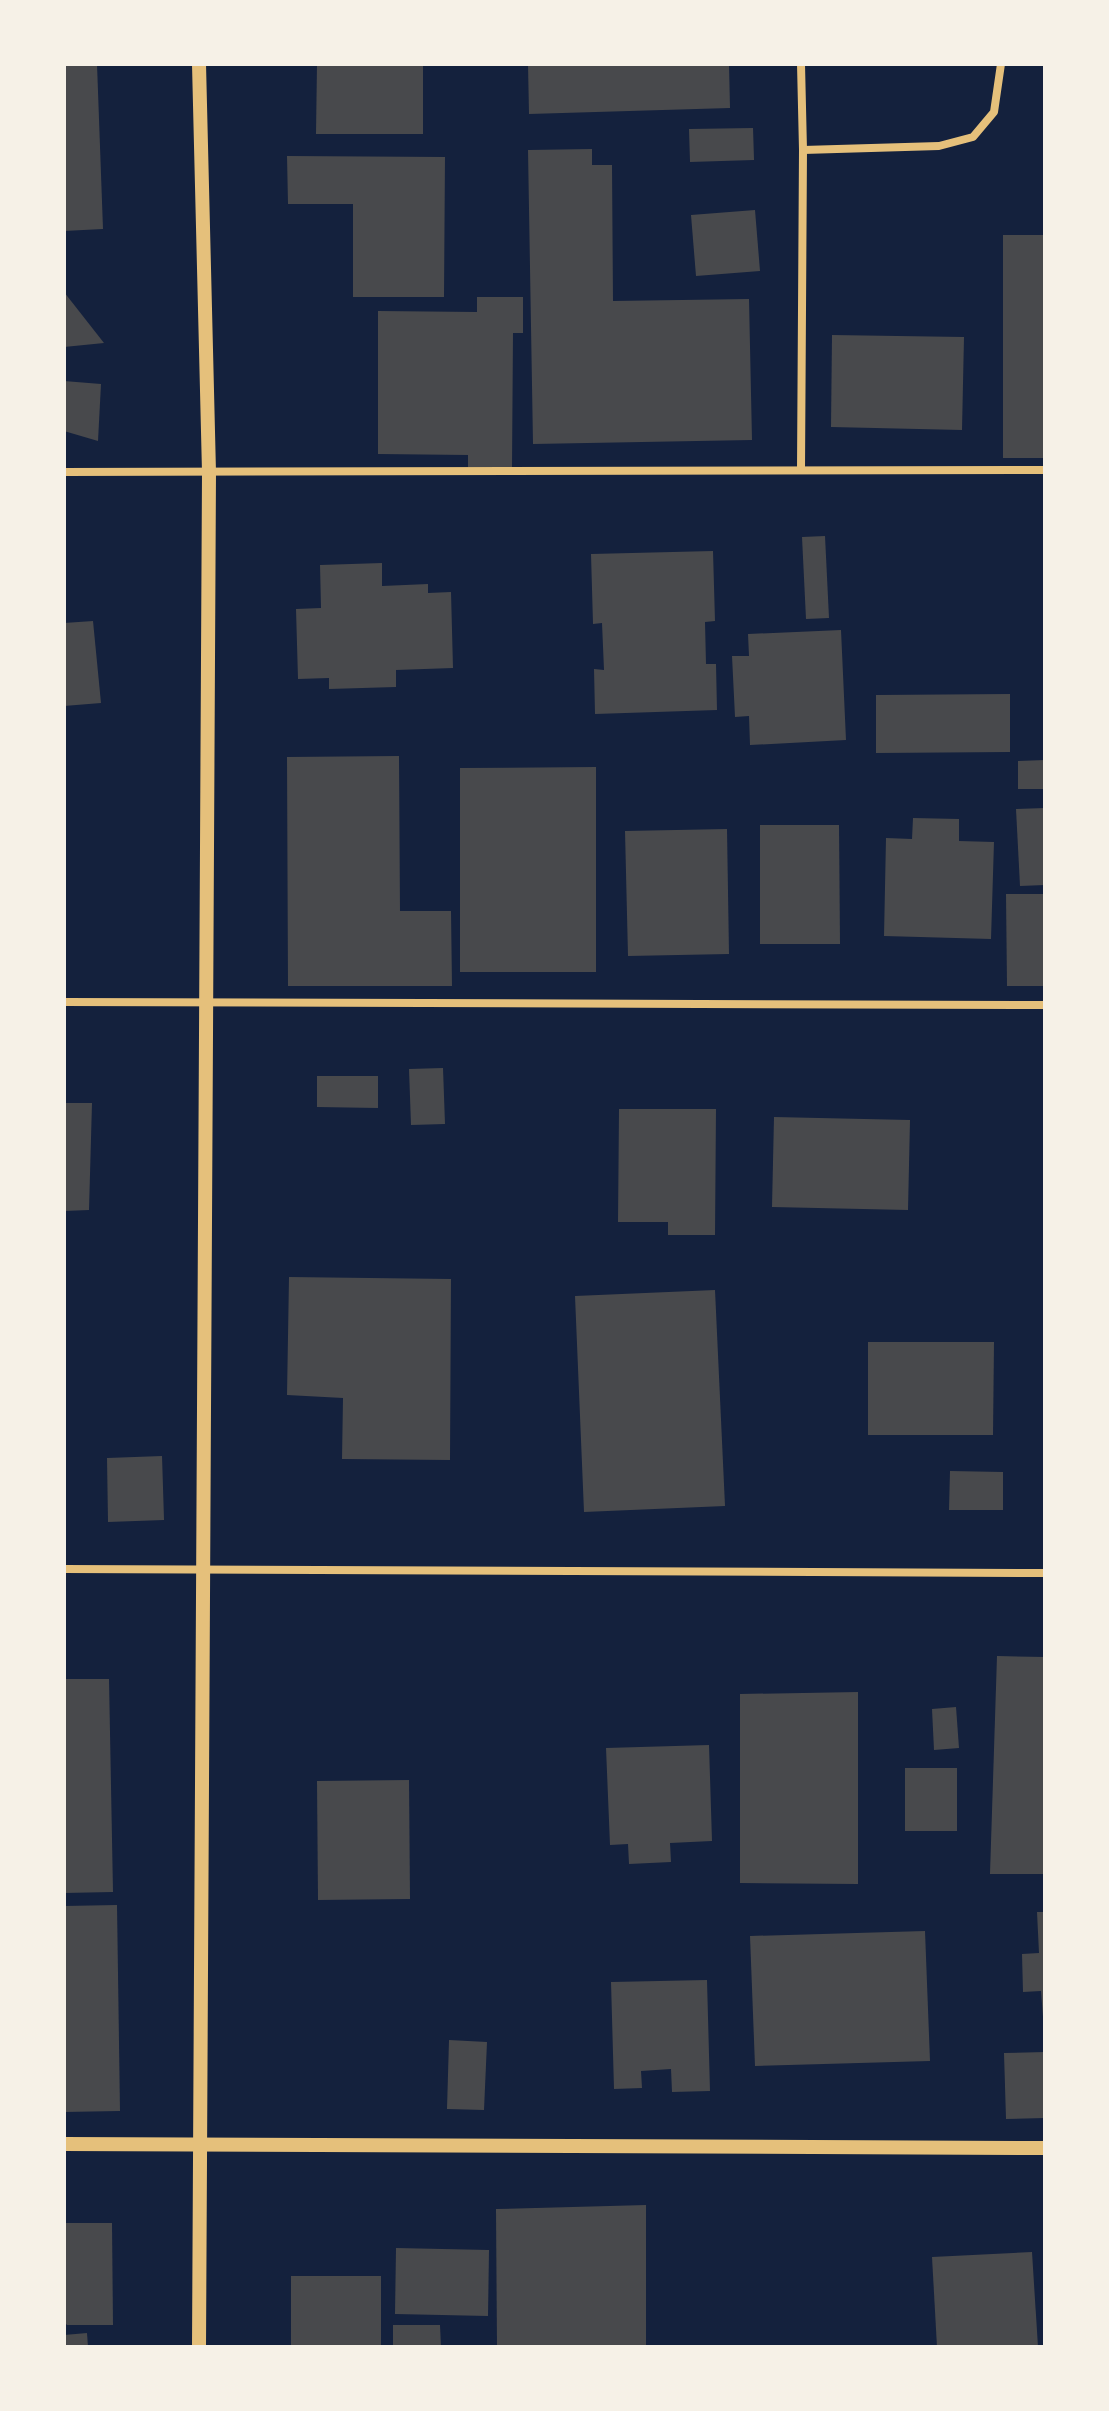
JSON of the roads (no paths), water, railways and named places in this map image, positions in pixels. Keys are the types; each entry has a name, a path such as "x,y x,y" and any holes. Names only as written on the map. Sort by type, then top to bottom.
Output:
{"street":[{"path":"199,64 209,472 199,2347"},
{"path":"801,64 801,470"},
{"path":"803,150 939,146 973,137 994,112 1001,64"},
{"path":"64,472 1045,470"},
{"path":"64,1002 1045,1005"},
{"path":"64,1569 1045,1573"},
{"path":"64,2144 1045,2148"}]}
